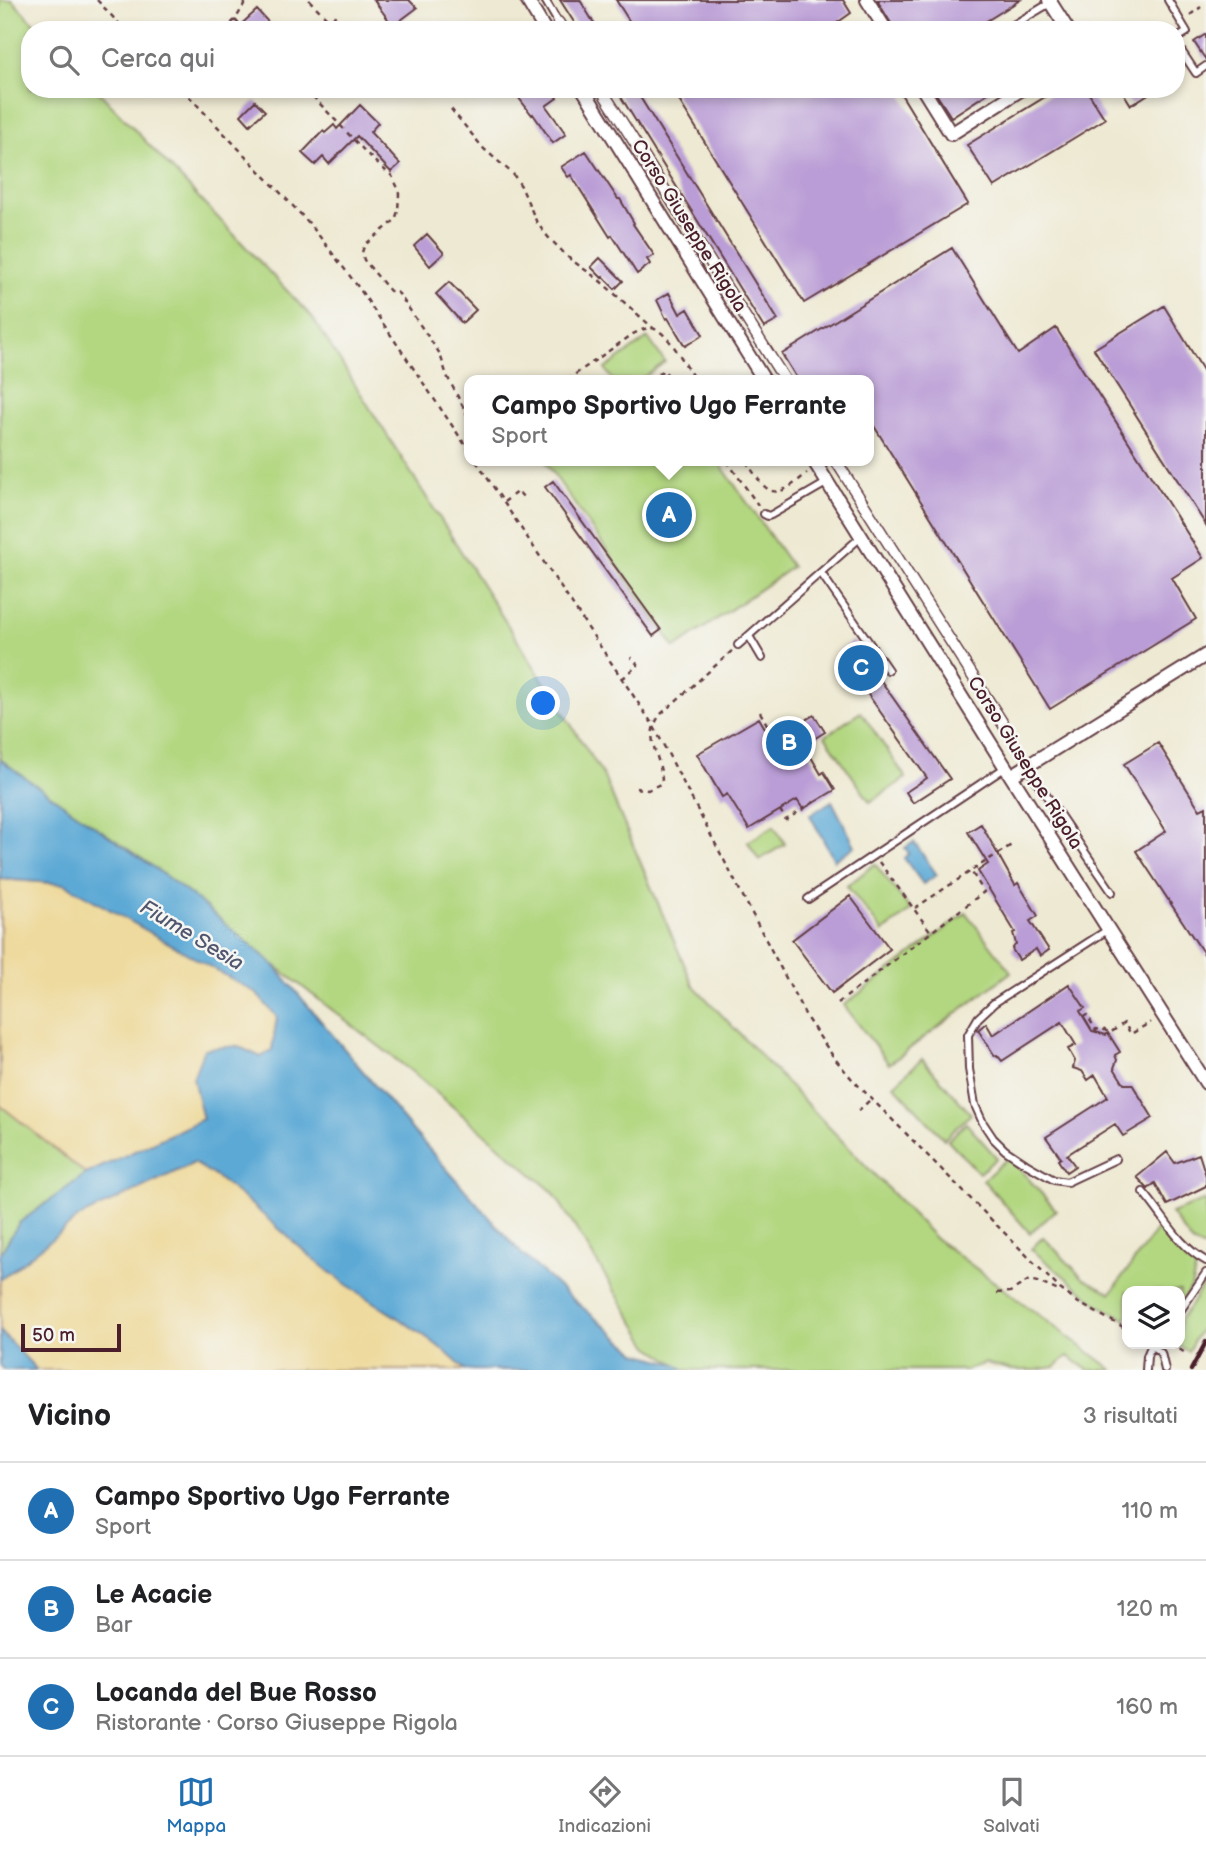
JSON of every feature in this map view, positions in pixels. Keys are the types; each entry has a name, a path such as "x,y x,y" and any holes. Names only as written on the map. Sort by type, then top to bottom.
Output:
{"street":[{"path":"527,0 540,21"},
{"path":"867,0 880,21"},
{"path":"1050,1 1062,21"},
{"name":"Corso Giuseppe Rigola","path":"589,98 761,375"},
{"path":"607,98 782,375"},
{"path":"929,98 951,134 1008,98"},
{"name":"Corso Giuseppe Rigola","path":"818,466 1206,1083"},
{"path":"839,466 1007,730"},
{"path":"1009,772 1027,767 1206,655"}],"lane":[{"path":"544,0 558,21"},
{"path":"1168,0 1181,21"},
{"path":"1019,21 1050,1"},
{"path":"538,18 551,10"},
{"path":"1185,55 1196,73 1206,66"},
{"path":"764,514 771,515 828,482"},
{"path":"738,645 862,536"},
{"path":"821,573 888,670"},
{"path":"749,636 762,658"},
{"path":"1027,767 1112,892"},
{"path":"808,899 1009,772"},
{"path":"1108,929 994,1003 978,1018 968,1035 969,1069 975,1105 983,1123 1005,1150 1026,1164 1054,1180 1067,1182 1116,1159"},
{"path":"1143,1192 1181,1243 1206,1261"},
{"path":"1185,1304 1206,1273"},
{"path":"1146,1370 1149,1349"},
{"path":"1157,1349 1161,1353 1165,1370"}],"path":[{"path":"97,0 117,21"},
{"path":"235,20 246,2 240,0"},
{"path":"309,0 327,18 338,14"},
{"path":"1181,21 1201,8"},
{"path":"190,98 310,224 359,288 464,443"},
{"path":"314,98 373,160 392,176 399,194 398,211 392,223 373,237 363,249 364,260 390,291 399,294 440,354 447,376 464,409"},
{"path":"451,109 484,149 513,174 537,223 548,237 570,259 598,279 653,328"},
{"path":"574,375 645,328 661,331 692,375"},
{"path":"479,466 653,725 808,1020 835,1059 1059,1289 1122,1326"},
{"path":"730,466 764,514"},
{"path":"749,466 769,492 778,493 789,488 812,466"},
{"path":"503,502 518,491 523,498"},
{"path":"636,788 648,790 662,783 662,772 651,736 653,725 738,645"},
{"path":"622,679 638,665 631,657"},
{"path":"760,712 788,762 795,769"},
{"path":"780,810 786,820 814,802"},
{"path":"914,909 1013,844"},
{"path":"874,855 931,932"},
{"path":"838,1003 984,892 971,871"},
{"path":"1083,1017 1087,1015 1096,1030 1101,1028 1110,1033 1125,1023 1131,1034 1151,1022"},
{"path":"858,1111 872,1098"},
{"path":"998,1293 1010,1292 1029,1280 1067,1295"},
{"path":"1179,1349 1187,1354"}],"green space":[{"path":"0,0 12,0 32,21 21,21 21,98 105,98 312,317 603,775 693,985 935,1238 1113,1370 1088,1370 1068,1356 1054,1367 1036,1370 1012,1370 985,1363 967,1370 685,1370 649,1346 553,1192 411,1071 273,964 196,899 0,759"},
{"path":"648,338 665,362 647,375 609,375 605,369"},
{"path":"548,466 721,466 792,567 675,648"},
{"path":"861,712 906,778 870,802 825,736"},
{"path":"774,826 785,844 759,860 748,842"},
{"path":"875,864 911,910 883,932 847,886"},
{"path":"966,913 1011,972 889,1064 844,1005"},
{"path":"922,1059 971,1114 944,1139 894,1085"},
{"path":"0,1105 86,1174 19,1223 0,1254"},
{"path":"966,1123 997,1158 979,1173 948,1140"},
{"path":"1009,1157 1056,1210 1030,1233 983,1180"},
{"path":"1206,1200 1206,1248 1193,1244 1171,1213"},
{"path":"1157,1229 1196,1267 1191,1288 1185,1296 1185,1286 1122,1286 1122,1317 1099,1305 1031,1249 1043,1237 1084,1279 1111,1293"},
{"path":"1206,1280 1206,1319 1188,1351 1185,1349 1185,1313"}],"sand":[{"path":"0,879 65,884 257,993 277,1017 272,1050 261,1057 237,1046 193,1078 203,1119 86,1174 0,1105"},
{"path":"194,1163 249,1202 335,1276 419,1332 465,1370 37,1370 0,1331 0,1280 81,1216"}],"water":[{"name":"Fiume Sesia","path":"0,759 196,899 273,964 413,1131 521,1253 637,1353 676,1364 685,1370 465,1370 419,1332 335,1276 249,1202 194,1163 81,1216 0,1280 0,1254 19,1223 86,1174 203,1119 193,1078 204,1049 237,1046 261,1057 272,1050 277,1017 256,993 65,884 0,879"},
{"path":"832,801 855,846 834,860 810,815"},
{"path":"914,842 937,875 923,884 904,858 909,853 905,848"},
{"path":"0,1331 37,1370 4,1370 0,1365"}],"building":[{"path":"374,0 409,0 417,8 400,21 389,21"},
{"path":"560,0 580,0 593,21 573,21"},
{"path":"616,0 843,0 851,13 840,21 629,21"},
{"path":"877,0 1020,0 986,21 890,21"},
{"path":"257,10 267,21 245,21"},
{"path":"1206,34 1206,60 1194,42"},
{"path":"519,98 557,98 546,106 566,134 553,143"},
{"path":"622,98 641,98 778,320 764,328"},
{"path":"678,98 903,98 968,204 804,303"},
{"path":"939,98 980,98 951,117"},
{"path":"1043,98 1092,98 1105,119 994,187 967,145"},
{"path":"1127,98 1142,98 1131,105"},
{"path":"255,101 265,111 250,125 241,115"},
{"path":"360,105 378,123 370,132 400,164 391,172 357,136 329,164 323,157 315,165 302,153 323,131 325,133 334,125 337,129"},
{"path":"586,151 620,199 654,255 647,259 650,264 637,274 571,175 568,177 561,167"},
{"path":"427,234 444,253 430,266 414,246"},
{"path":"952,248 1018,354 1056,328 1203,558 1172,578 1196,619 1050,709 874,426 874,375 795,375 782,354"},
{"path":"600,258 623,281 615,289 591,267"},
{"path":"449,282 476,310 462,323 436,294"},
{"path":"669,293 680,314 688,309 703,335 685,346 668,318 666,319 657,300"},
{"path":"1164,306 1206,375 1206,525 1094,349"},
{"path":"553,481 661,630 653,636 545,487"},
{"path":"853,641 950,779 913,803 906,792 927,778 838,652"},
{"path":"814,715 825,732 804,745 821,774 824,772 835,790 803,809 797,800 749,829 727,794 722,797 697,754 759,718 772,740"},
{"path":"1158,743 1200,810 1206,807 1206,957 1136,851 1166,831 1124,764"},
{"path":"981,824 1015,885 1018,883 1038,916 1030,921 1049,950 1040,956 1036,949 1019,960 1012,949 1016,944 1015,932 978,871 988,864 968,832"},
{"path":"850,896 890,949 832,993 792,940"},
{"path":"1069,984 1085,1008 1080,1011 1092,1031 1106,1035 1108,1033 1120,1052 1115,1055 1117,1060 1114,1068 1124,1084 1132,1084 1153,1118 1123,1136 1115,1124 1067,1155 1075,1166 1066,1172 1058,1160 1061,1158 1046,1137 1108,1097 1095,1075 1088,1080 1082,1071 1073,1068 1075,1061 1068,1049 1076,1045 1062,1022 1002,1061 995,1056 978,1030 986,1023 993,1035"},
{"path":"1167,1152 1175,1163 1199,1154 1206,1176 1206,1186 1167,1205 1155,1183 1148,1189 1137,1177"}],"railway":[{"path":"1191,1370 1206,1342"}],"place":[{"name":"Campo Sportivo Ugo Ferrante","path":"669,515"},
{"name":"Locanda del Bue Rosso","path":"861,668"},
{"name":"Le Acacie","path":"789,743"}]}
